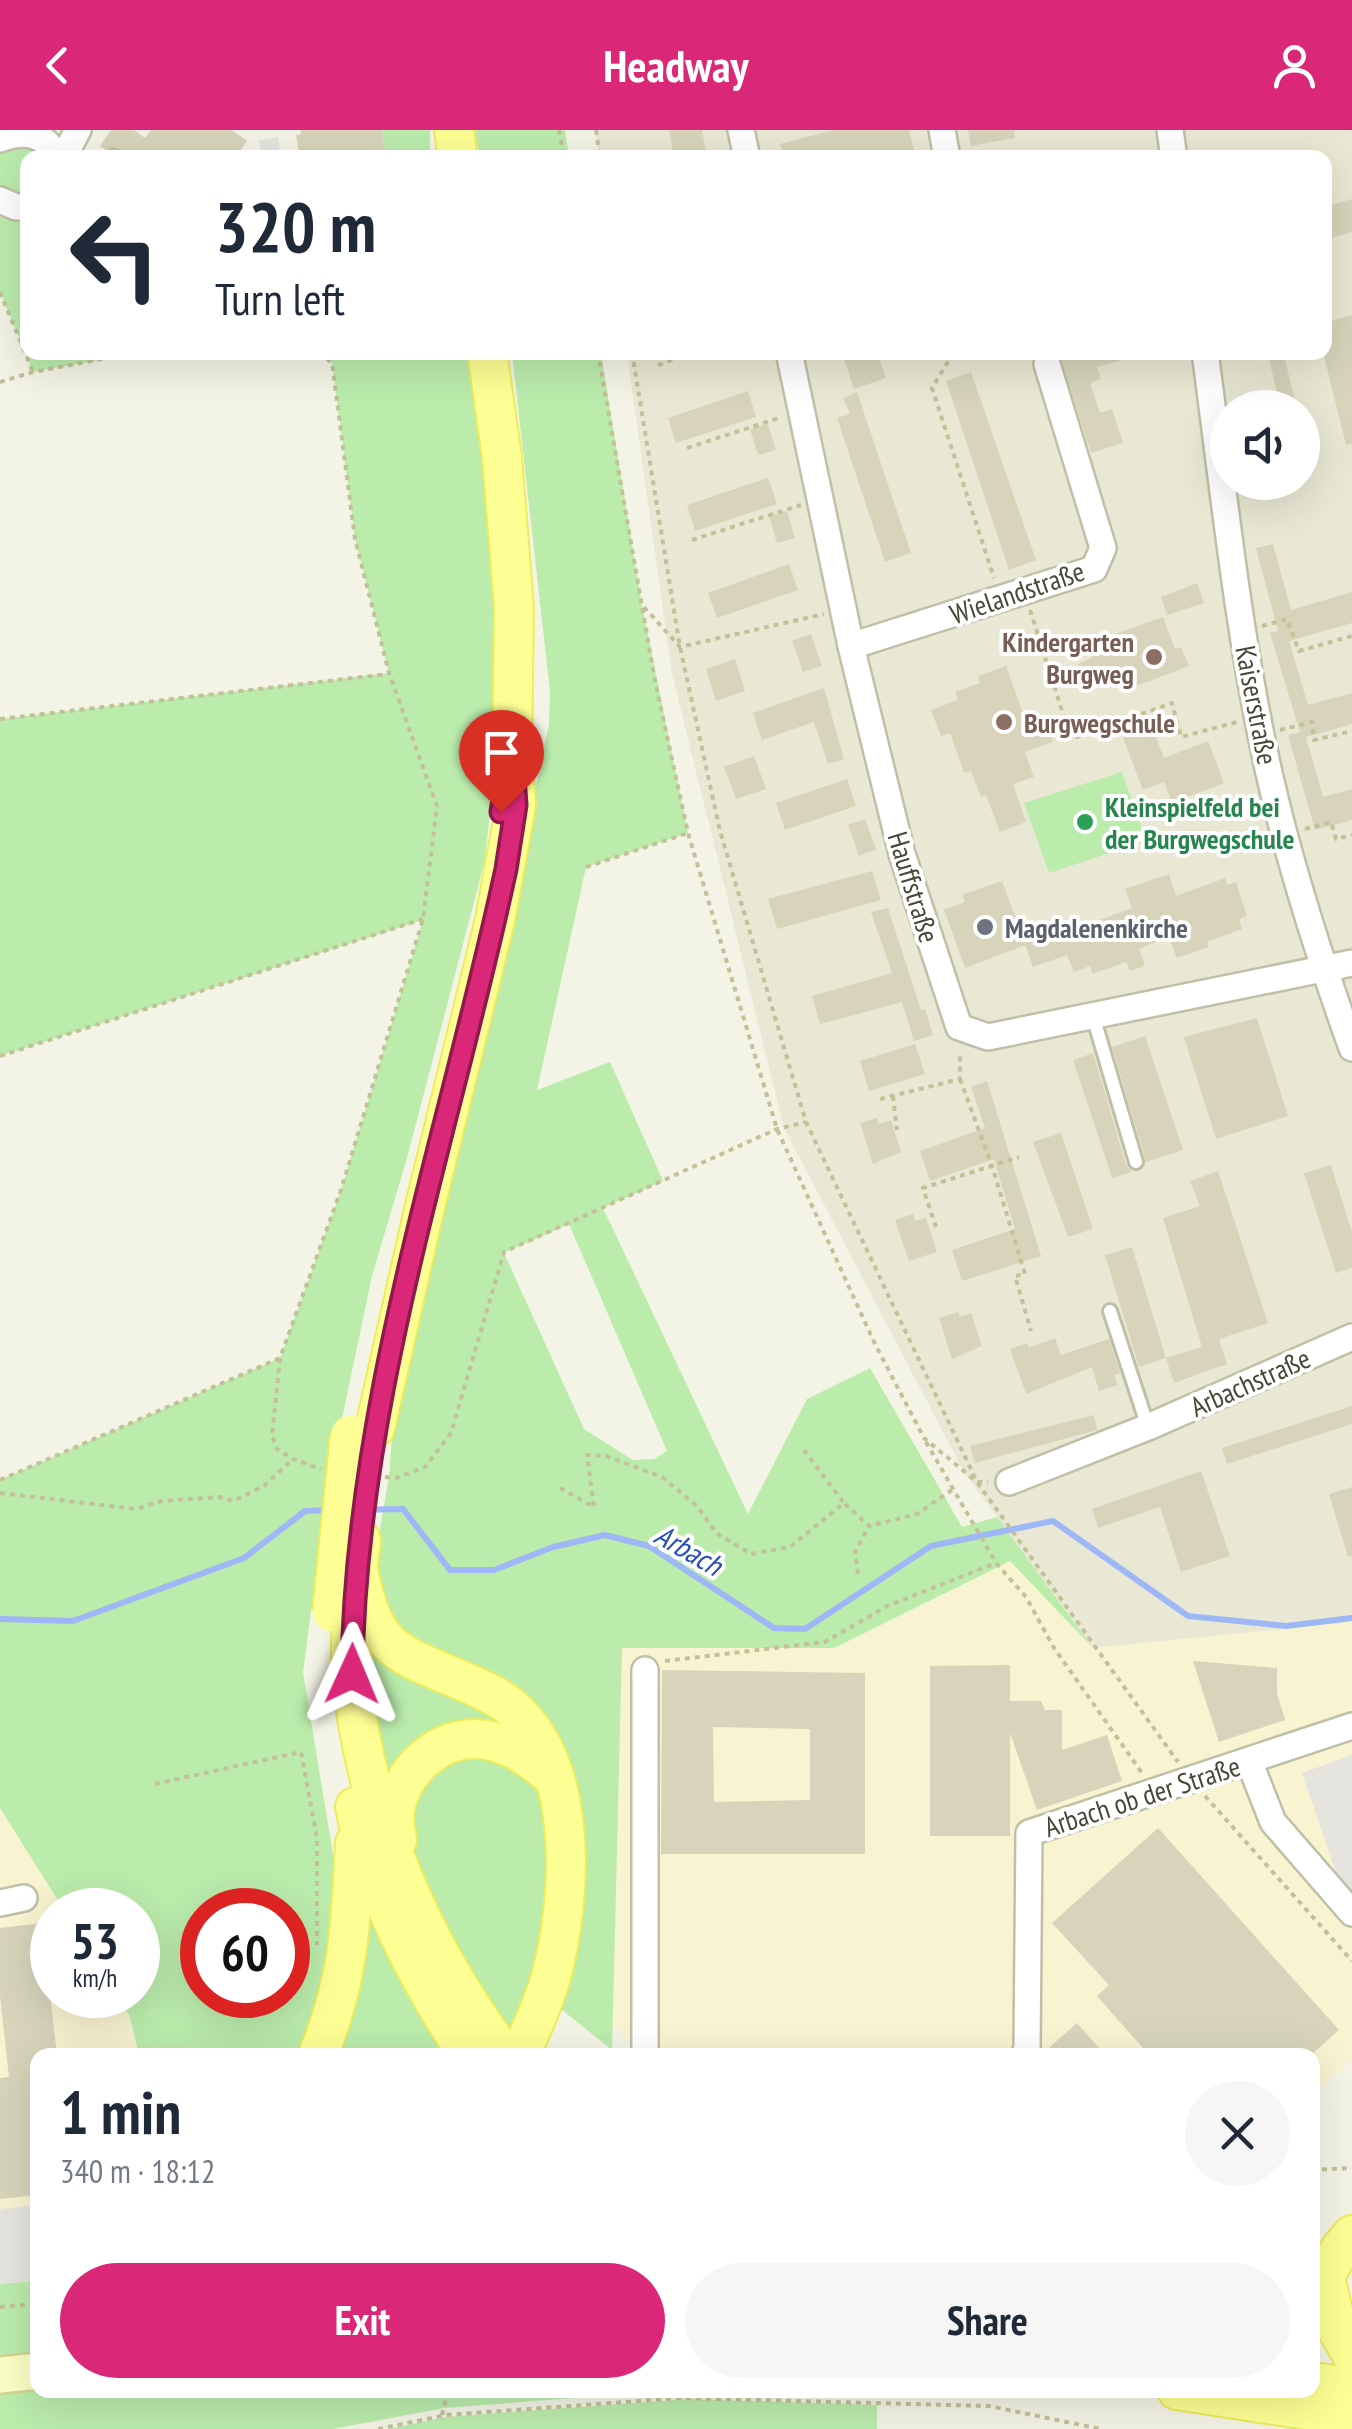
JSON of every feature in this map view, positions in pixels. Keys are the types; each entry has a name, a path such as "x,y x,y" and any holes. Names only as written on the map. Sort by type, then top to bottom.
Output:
{"main road":[{"path":"464,2048 416,1968 368,1857 356,1816 334,1692 332,1612 362,1431 506,869 516,805 512,749 514,607 502,457 488,360"},
{"path":"362,1431 352,1674 362,1753 384,1830 418,1911 456,1984 501,2048"},
{"path":"359,1555 366,1606 377,1631 391,1649 492,1694 512,1708 529,1726 554,1778 564,1814 562,1912 551,1975 523,2048"},
{"path":"401,1866 394,1812 402,1786 416,1764 443,1745 472,1738 493,1741 531,1758 554,1778"},
{"path":"321,2048 334,2014 349,1950 356,1816"},
{"path":"1320,2286 1352,2235"},
{"path":"1320,2290 1352,2354"},
{"path":"0,2375 30,2372"},
{"path":"1320,2392 1352,2388"},
{"path":"1306,2398 1352,2429"},
{"path":"1308,2398 1352,2417"}],"street":[{"path":"8,134 45,133"},
{"name":"Hauffstraße","path":"790,360 850,646 902,854 960,1027"},
{"name":"Kaiserstraße","path":"1206,360 1242,630 1260,725 1324,970 1352,1048"},
{"name":"Wielandstraße","path":"850,646 1094,570 1103,548 1046,364"},
{"path":"960,1027 988,1037 1352,963"},
{"name":"Arbachstraße","path":"1008,1482 1148,1427 1352,1338"},
{"path":"644,1670 645,2048"},
{"name":"Arbach ob der Straße","path":"1027,2048 1029,1833 1352,1726"},
{"path":"1250,1761 1273,1822 1352,1913"}],"lane":[{"path":"1093,1016 1136,1162"},
{"path":"1110,1310 1148,1427"}],"path":[{"path":"0,292 20,340"},
{"path":"28,360 33,372"},
{"path":"0,382 97,360"},
{"path":"328,360 332,363 355,539 390,674 437,806 423,919 341,1190 280,1358 272,1436 277,1449 330,1472"},
{"path":"599,360 642,605 688,833 777,1129 875,1344 964,1513 996,1563 1026,1596 1054,1648 1155,1791"},
{"path":"633,360 680,647 720,831 806,1122 977,1482 1190,1780 1352,1961"},
{"path":"658,364 670,360"},
{"path":"949,360 932,388 1071,739 1172,703 1181,737 1312,722 1314,740 1352,731"},
{"path":"687,448 801,411"},
{"path":"692,540 819,499"},
{"path":"642,605 680,647"},
{"path":"680,647 843,610"},
{"path":"1242,630 1286,619 1299,651 1352,636"},
{"path":"0,719 390,674"},
{"path":"1286,834 1331,822 1336,839 1352,835"},
{"path":"586,867 688,833"},
{"path":"0,1056 423,919"},
{"path":"960,1027 960,1079 1025,1274 1015,1276 1031,1331"},
{"path":"880,1100 960,1079"},
{"path":"892,1096 896,1130"},
{"path":"396,1478 425,1468 451,1433 504,1252 777,1129 806,1122"},
{"path":"936,1227 924,1188 1019,1157"},
{"path":"0,1480 280,1358"},
{"path":"924,1438 977,1482"},
{"path":"804,1450 844,1503 869,1526"},
{"path":"560,1488 594,1507 587,1456 606,1456 662,1477 698,1506 716,1533 751,1554 790,1547 844,1503"},
{"path":"0,1493 136,1509 161,1502 220,1498 233,1501 264,1486 293,1459"},
{"path":"858,1574 856,1552 869,1526 917,1514 952,1490"},
{"path":"644,1670 670,1659 825,1642 887,1606 996,1563"},
{"path":"155,1784 301,1752 317,1838 317,1945"},
{"path":"1320,2170 1352,2168"},
{"path":"0,2307 30,2305"},
{"path":"444,2415 447,2398"},
{"path":"378,2429 444,2415 680,2398 989,2406 1101,2429"}],"shaded area":[{"path":"595,130 1352,130 1352,1619 1344,1623 1093,1648 964,1472 784,1128 672,674 628,360 1332,360 1332,150 598,150"},
{"path":"278,137 280,150 260,150 259,140"},
{"path":"1010,1561 1093,1648 1344,1623 1352,1619 1352,2060 1320,2087 1320,2048 633,2048 612,2022 622,1648 834,1648"},
{"path":"1352,1755 1352,1899 1340,1884 1302,1773"},
{"path":"0,1808 50,1888 30,1888 30,2018 130,2018 137,2048 30,2048 30,2368 0,2371"},
{"path":"30,2206 30,2282 0,2284 0,2209"}],"green space":[{"path":"382,130 430,130 430,150 385,150"},
{"path":"475,130 565,130 568,150 479,150"},
{"path":"6,136 40,150 20,150 20,204 0,199 0,140"},
{"path":"0,217 20,221 20,340 0,292"},
{"path":"28,360 100,360 33,372"},
{"path":"328,360 472,360 495,579 498,735 485,860 372,1276 327,1490 303,1672 343,1915 307,2048 137,2048 130,2018 160,2018 160,1888 50,1888 0,1808 0,1480 280,1358 341,1190 423,920 0,1056 0,719 389,673 355,539 332,363"},
{"path":"513,360 602,360 642,605 688,833 586,867 537,1090 610,1062 663,1181 603,1208 748,1514 807,1399 870,1368 962,1527 997,1517 1093,1648 1010,1561 834,1648 622,1648 612,2048 561,2009 580,1830 558,1751 396,1641 371,1579 389,1477 394,1412 502,949 549,724 550,692","holes":["569,1224 667,1451 654,1459 633,1460 584,1429 504,1253"]},
{"name":"Kleinspielfeld bei der Burgwegschule","path":"1122,772 1146,841 1049,873 1024,803"},
{"path":"369,1639 518,1730 496,1734 389,1801 366,1715"},
{"path":"489,1753 539,1792 551,1821 549,1889 541,1940 526,1991 506,2034 466,1979 409,1853 410,1792 445,1760"},
{"path":"361,1891 443,2048 334,2048"},
{"path":"30,2282 30,2358 0,2361 0,2284"},
{"path":"30,2385 30,2398 574,2398 444,2408 333,2429 0,2429 0,2387"},
{"path":"689,2399 877,2405 877,2429 389,2429 445,2417"}],"building":[{"path":"111,130 134,130 145,138 151,130 232,130 247,141 241,150 106,150 100,146"},
{"path":"300,130 382,130 385,150 299,150 296,135 301,134"},
{"path":"669,130 702,130 706,150 673,150"},
{"path":"833,130 909,130 914,150 782,150 780,144"},
{"path":"968,130 1014,130 1015,138 971,146"},
{"path":"1352,199 1352,232 1332,238 1332,205"},
{"path":"1352,315 1352,444 1346,445 1325,361 1332,360 1332,321"},
{"path":"845,360 880,360 886,378 854,389"},
{"path":"1061,360 1122,360 1097,367 1101,379 1090,383 1100,413 1112,409 1123,443 1091,453"},
{"path":"1269,360 1285,360 1292,390 1276,390"},
{"path":"971,372 1036,560 1009,570 946,381"},
{"path":"748,391 756,417 676,443 668,418"},
{"path":"857,392 911,553 885,562 837,418 850,414 843,398"},
{"path":"768,424 776,450 758,455 750,429"},
{"path":"768,478 777,504 695,531 687,505"},
{"path":"787,511 795,538 777,543 769,516"},
{"path":"1273,544 1291,610 1352,592 1352,623 1289,641 1308,705 1352,693 1352,724 1306,737 1323,797 1352,789 1352,820 1315,830 1288,735 1300,732 1270,633 1278,631 1256,548"},
{"path":"789,564 798,590 717,618 708,593"},
{"path":"1197,583 1204,603 1167,615 1161,597"},
{"path":"1163,617 1175,649 1181,647 1189,666 1131,688 1124,670 1085,684 1078,664 1092,658 1089,651 1115,641 1113,635"},
{"path":"811,634 822,666 803,672 792,641"},
{"path":"735,659 745,691 716,701 706,669"},
{"path":"1006,666 1027,724 1044,718 1053,742 1025,752 1034,777 1013,784 1026,822 1000,832 986,795 981,797 971,771 964,773 950,733 941,736 931,710 958,700 955,692 980,683 978,676"},
{"path":"824,688 844,759 828,764 814,722 762,740 753,713"},
{"path":"1152,727 1164,758 1208,741 1224,783 1172,803 1164,782 1143,790 1123,738"},
{"path":"754,756 766,789 736,799 724,767"},
{"path":"847,779 856,806 785,830 776,803"},
{"path":"865,819 876,849 859,856 848,825"},
{"path":"872,871 881,900 777,929 768,899"},
{"path":"1169,874 1176,896 1225,878 1227,885 1236,882 1247,916 1239,919 1242,929 1177,958 1169,937 1139,949 1145,966 1130,971 1126,962 1092,974 1090,966 1074,972 1067,955 1033,967 1023,938 1058,927 1062,940 1096,927 1094,922 1132,908 1125,889"},
{"name":"Magdalenenkirche","path":"1002,881 1026,945 965,968 944,910 965,902 962,895"},
{"path":"888,908 933,1035 914,1041 902,1002 820,1024 812,996 892,973 871,912"},
{"path":"1257,1018 1288,1116 1216,1139 1184,1037"},
{"path":"1145,1036 1183,1150 1146,1162 1112,1047"},
{"path":"915,1044 925,1074 869,1091 860,1061"},
{"path":"1093,1053 1126,1165 1132,1172 1112,1178 1073,1060"},
{"path":"987,1081 1041,1256 962,1281 952,1250 1015,1229 994,1159 930,1181 920,1151 985,1128 971,1087"},
{"path":"877,1118 879,1124 891,1120 901,1152 873,1164 860,1123"},
{"path":"1061,1133 1093,1229 1068,1237 1033,1142"},
{"path":"1331,1165 1352,1232 1352,1268 1336,1273 1304,1173"},
{"path":"1218,1171 1268,1323 1219,1339 1227,1364 1174,1383 1166,1358 1202,1347 1163,1218 1200,1206 1190,1181"},
{"path":"913,1214 915,1221 926,1218 937,1252 909,1261 895,1220"},
{"path":"1132,1247 1166,1358 1139,1367 1105,1255"},
{"path":"958,1312 960,1317 971,1313 982,1346 952,1359 939,1318"},
{"path":"1055,1338 1061,1355 1109,1339 1120,1373 1114,1375 1118,1385 1099,1391 1092,1367 1026,1394 1010,1349 1027,1343 1029,1348"},
{"path":"1352,1406 1352,1424 1227,1464 1222,1448"},
{"path":"1094,1415 1097,1430 975,1463 970,1446"},
{"path":"1201,1471 1230,1556 1181,1572 1160,1507 1098,1528 1092,1509"},
{"path":"1352,1487 1352,1556 1348,1557 1329,1494"},
{"path":"1193,1661 1277,1668 1277,1693 1285,1720 1219,1742"},
{"path":"1010,1665 1010,1701 1041,1701 1045,1710 1062,1710 1062,1750 1107,1735 1122,1781 1037,1810 1010,1733 1010,1836 930,1836 930,1666"},
{"path":"662,1670 865,1673 865,1854 661,1854","holes":["713,1727 810,1729 810,1800 714,1802"]},
{"path":"1158,1828 1339,2030 1319,2048 1143,2048 1097,1996 1109,1985 1052,1923"},
{"path":"30,1924 30,2018 53,2018 56,2048 30,2048 30,2196 0,2199 0,2078 9,2077 0,1996 0,1928"},
{"path":"1077,2023 1099,2048 1049,2048"}],"waterway":[{"name":"Arbach","path":"353,1510 403,1509 450,1570 494,1570 553,1547 605,1535 649,1546 774,1628 805,1629 931,1546 1053,1521 1188,1616 1286,1626 1352,1618"},
{"name":"Arbach","path":"0,1619 73,1621 244,1558 305,1511 331,1510"}],"place":[{"name":"Kindergarten Burgweg","path":"1154,657"},
{"name":"Burgwegschule","path":"1004,722"},
{"name":"Kleinspielfeld bei der Burgwegschule","path":"1085,822"},
{"name":"Magdalenenkirche","path":"985,927"}],"route":[{"path":"352,1674 353,1622 375,1428 506,869 516,805 512,749 501,812"}]}
